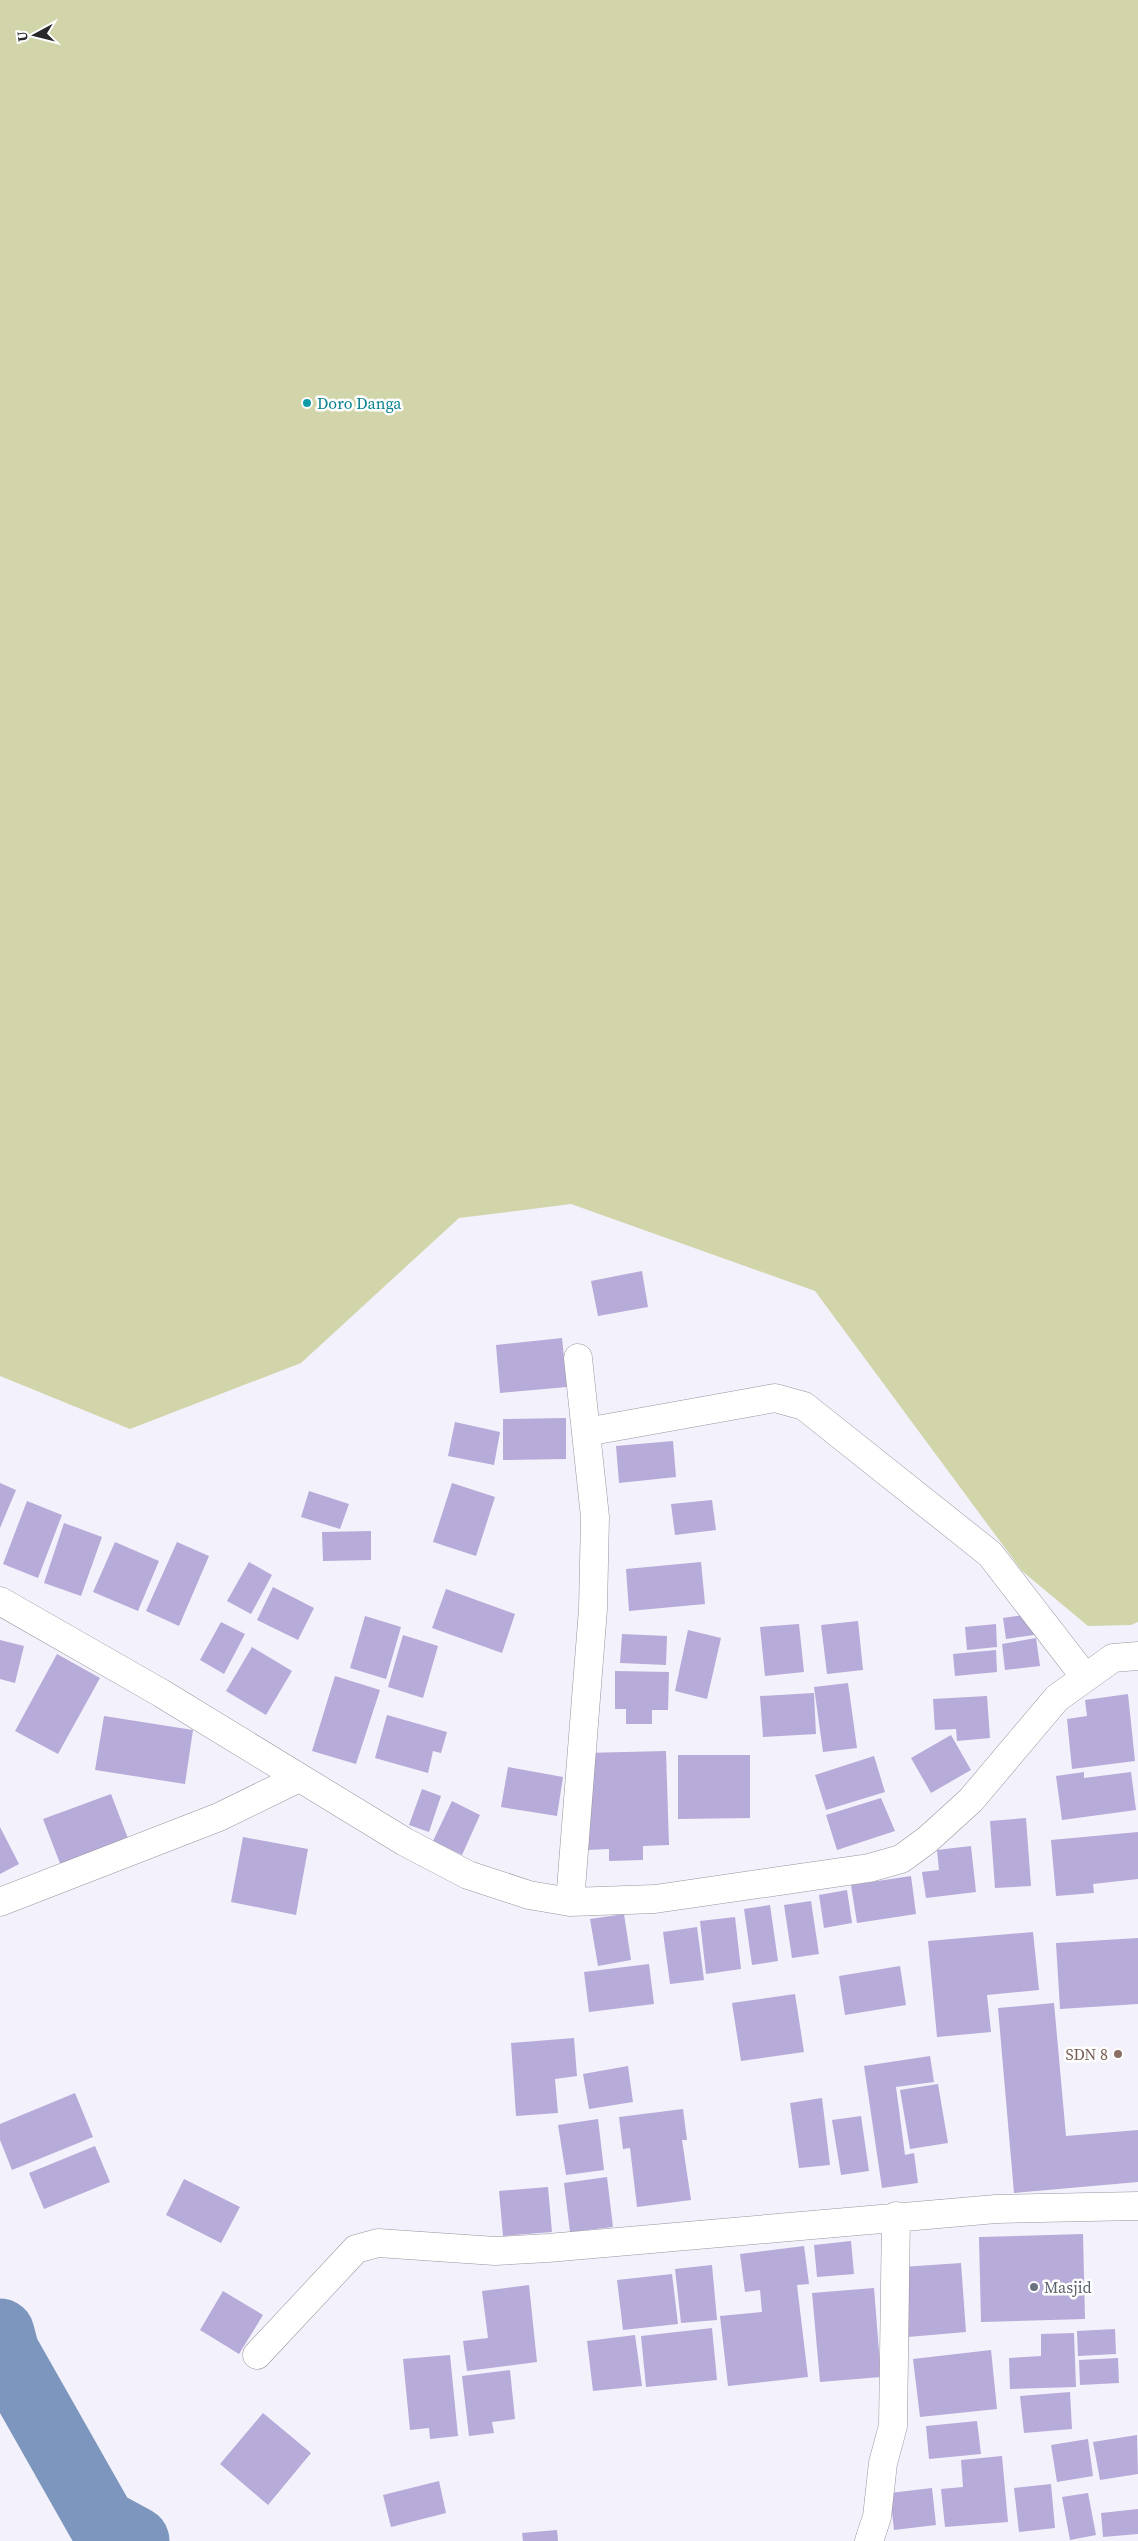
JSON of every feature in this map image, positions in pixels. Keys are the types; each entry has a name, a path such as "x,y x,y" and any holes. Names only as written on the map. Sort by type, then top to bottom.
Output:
{"street":[{"path":"570,1902 593,1609 595,1517 578,1358"},
{"path":"586,1432 775,1398 804,1406 990,1554 1085,1677"},
{"path":"0,1601 169,1698 405,1842 468,1875 529,1895 570,1902 655,1899 869,1868 900,1859 927,1840 970,1800 1057,1698 1113,1658 1138,1656"},
{"path":"0,1902 219,1817 299,1778"},
{"path":"257,2355 350,2252 378,2243 495,2250 548,2248 896,2216 996,2209 1138,2206"},
{"path":"869,2541 877,2518 883,2463 893,2426 896,2216"}],"green space":[{"path":"0,0 1138,0 1138,1622 1131,1625 1088,1626 1022,1571 815,1291 571,1204 459,1218 301,1363 130,1429 0,1376"}],"building":[{"path":"642,1271 648,1307 598,1316 591,1281"},
{"path":"562,1338 567,1387 500,1393 496,1345"},
{"path":"566,1418 566,1459 503,1460 503,1419"},
{"path":"455,1422 500,1432 494,1465 448,1456"},
{"path":"673,1441 676,1477 619,1483 616,1446"},
{"path":"0,1483 16,1490 0,1528"},
{"path":"452,1483 495,1497 476,1556 433,1542"},
{"path":"309,1491 349,1504 340,1529 301,1517"},
{"path":"712,1500 716,1530 675,1535 671,1504"},
{"path":"27,1501 62,1515 38,1578 3,1564"},
{"path":"64,1523 102,1537 81,1596 44,1583"},
{"path":"371,1531 371,1560 323,1561 322,1532"},
{"path":"115,1542 159,1561 138,1611 93,1592"},
{"path":"177,1542 209,1556 179,1626 146,1611"},
{"path":"249,1562 272,1575 251,1614 227,1601"},
{"path":"701,1562 705,1604 629,1611 626,1569"},
{"path":"273,1587 314,1608 298,1640 257,1620"},
{"path":"446,1589 515,1614 502,1653 432,1628"},
{"path":"1031,1614 1034,1635 1006,1639 1003,1618"},
{"path":"365,1616 401,1627 386,1679 350,1668"},
{"path":"858,1621 863,1670 827,1674 821,1625"},
{"path":"221,1622 245,1634 224,1674 200,1660"},
{"path":"799,1624 804,1672 765,1676 760,1627"},
{"path":"996,1624 997,1647 967,1650 965,1627"},
{"path":"688,1630 721,1638 707,1699 675,1691"},
{"path":"622,1634 667,1636 666,1665 620,1663"},
{"path":"403,1635 438,1646 423,1698 388,1687"},
{"path":"1036,1638 1040,1666 1005,1670 1002,1644"},
{"path":"0,1640 24,1646 15,1683 0,1679"},
{"path":"252,1647 292,1671 266,1715 226,1691"},
{"path":"996,1650 997,1672 955,1676 953,1654"},
{"path":"57,1654 100,1678 58,1754 15,1731"},
{"path":"615,1671 669,1672 668,1710 652,1710 652,1724 626,1724 626,1709 615,1709"},
{"path":"335,1676 380,1690 356,1764 312,1751"},
{"path":"848,1683 857,1748 823,1752 814,1687"},
{"path":"814,1693 816,1734 763,1737 760,1696"},
{"path":"1128,1694 1135,1761 1072,1769 1067,1719 1087,1716 1085,1700"},
{"path":"987,1696 990,1738 957,1741 956,1729 935,1730 933,1699"},
{"path":"387,1715 447,1732 441,1753 433,1751 428,1773 375,1758"},
{"path":"104,1716 193,1730 185,1784 95,1770"},
{"path":"951,1735 971,1770 931,1793 911,1758"},
{"path":"666,1751 669,1845 643,1846 643,1860 609,1861 609,1849 587,1850 584,1753"},
{"path":"678,1755 750,1755 750,1818 678,1819"},
{"path":"874,1756 885,1792 826,1810 815,1775"},
{"path":"508,1767 563,1777 557,1816 501,1807"},
{"path":"1084,1772 1084,1778 1131,1772 1136,1810 1062,1820 1056,1776"},
{"path":"422,1789 441,1796 429,1832 409,1825"},
{"path":"111,1794 129,1841 61,1866 43,1819"},
{"path":"881,1798 895,1831 837,1850 826,1815"},
{"path":"452,1801 480,1815 462,1855 433,1841"},
{"path":"1026,1818 1031,1886 995,1888 990,1821"},
{"path":"0,1827 19,1864 0,1874"},
{"path":"1138,1832 1138,1879 1093,1884 1094,1893 1056,1896 1051,1840"},
{"path":"243,1837 308,1849 296,1915 231,1902"},
{"path":"971,1846 976,1892 926,1898 922,1872 939,1870 937,1850"},
{"path":"911,1876 916,1914 857,1923 851,1885"},
{"path":"847,1890 852,1923 824,1928 819,1895"},
{"path":"811,1901 819,1954 792,1958 784,1905"},
{"path":"770,1905 778,1961 752,1965 744,1909"},
{"path":"624,1914 631,1960 598,1966 590,1919"},
{"path":"735,1917 741,1969 706,1974 700,1921"},
{"path":"697,1927 704,1980 670,1984 663,1932"},
{"path":"1033,1932 1039,1990 987,1995 991,2032 937,2037 928,1941"},
{"path":"1138,1938 1138,2004 1060,2009 1056,1943"},
{"path":"649,1964 654,2004 589,2012 584,1972"},
{"path":"900,1966 906,2005 845,2015 839,1976"},
{"path":"795,1994 804,2052 741,2061 732,2003"},
{"path":"1054,2003 1066,2136 1138,2130 1138,2182 1014,2193 998,2008"},
{"path":"574,2038 577,2076 555,2079 558,2113 516,2116 511,2043"},
{"path":"930,2056 934,2082 896,2087 905,2155 914,2153 918,2183 882,2188 864,2066"},
{"path":"628,2066 633,2102 589,2109 583,2074"},
{"path":"938,2084 948,2143 910,2149 900,2090"},
{"path":"75,2093 93,2137 12,2170 0,2140 0,2124"},
{"path":"822,2098 830,2165 799,2168 790,2103"},
{"path":"683,2109 687,2140 682,2140 691,2200 637,2207 630,2148 623,2149 619,2117"},
{"path":"861,2116 869,2171 841,2175 832,2120"},
{"path":"598,2119 604,2170 566,2175 558,2125"},
{"path":"95,2146 110,2182 44,2209 29,2173"},
{"path":"607,2177 613,2227 570,2232 564,2183"},
{"path":"184,2179 240,2207 221,2243 166,2215"},
{"path":"548,2187 552,2232 503,2236 499,2191"},
{"path":"1083,2234 1085,2319 981,2322 979,2237"},
{"path":"851,2241 854,2274 817,2277 814,2245"},
{"path":"804,2246 809,2284 797,2285 808,2377 728,2386 720,2316 762,2312 760,2290 745,2292 740,2254"},
{"path":"961,2263 966,2332 908,2337 902,2267"},
{"path":"712,2265 717,2320 681,2323 675,2269"},
{"path":"672,2274 678,2324 623,2330 617,2280"},
{"path":"529,2285 537,2362 467,2371 463,2341 488,2338 482,2291"},
{"path":"874,2288 881,2377 820,2382 812,2293"},
{"path":"223,2291 263,2315 239,2354 200,2330"},
{"path":"712,2328 717,2380 646,2387 641,2336"},
{"path":"1115,2329 1116,2354 1078,2356 1077,2331"},
{"path":"1074,2333 1076,2387 1010,2389 1009,2358 1041,2356 1041,2334"},
{"path":"635,2335 642,2386 593,2391 587,2341"},
{"path":"991,2350 997,2409 920,2417 913,2359"},
{"path":"450,2355 458,2436 430,2439 429,2428 410,2430 403,2359"},
{"path":"1118,2358 1119,2383 1080,2385 1079,2360"},
{"path":"510,2370 515,2419 492,2422 494,2433 469,2436 462,2376"},
{"path":"1070,2392 1072,2429 1024,2433 1020,2396"},
{"path":"263,2413 311,2453 268,2505 220,2464"},
{"path":"977,2421 981,2454 929,2459 926,2426"},
{"path":"1137,2435 1138,2474 1100,2480 1093,2442"},
{"path":"1088,2439 1093,2476 1057,2482 1051,2445"},
{"path":"1002,2456 1008,2522 945,2527 941,2489 963,2487 961,2460"},
{"path":"439,2481 446,2513 391,2527 383,2495"},
{"path":"1051,2484 1055,2528 1019,2532 1014,2488"},
{"path":"932,2488 936,2525 894,2530 890,2493"},
{"path":"1088,2493 1096,2535 1070,2540 1062,2497"},
{"path":"1138,2509 1138,2534 1103,2537 1101,2513"},
{"path":"557,2530 558,2541 523,2541 522,2533"}],"waterway":[{"path":"0,2333 5,2352 102,2523 135,2541"}],"place":[{"name":"Doro Danga","path":"307,403"},
{"name":"SDN 8","path":"1118,2054"},
{"name":"Masjid","path":"1034,2287"}]}
